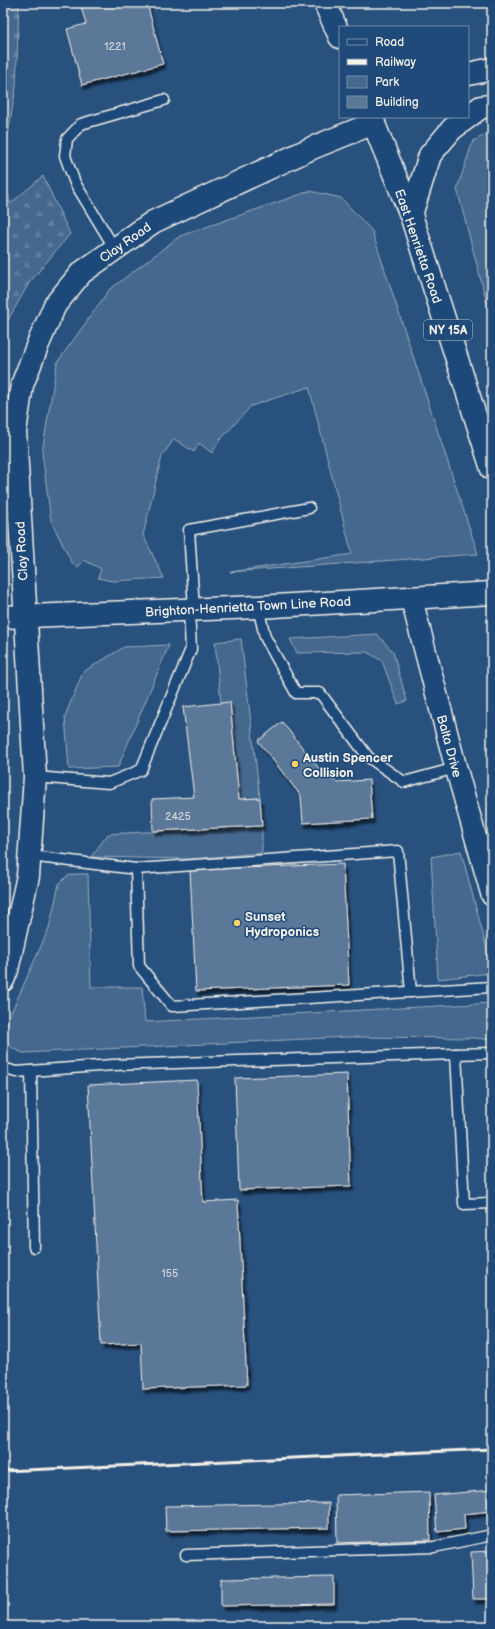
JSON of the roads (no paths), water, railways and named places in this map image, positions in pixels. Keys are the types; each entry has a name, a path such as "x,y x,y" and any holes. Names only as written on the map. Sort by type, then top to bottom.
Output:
{"street":[{"path":"325,3 339,35"},
{"path":"469,74 492,70"},
{"path":"469,116 481,107 492,106"},
{"path":"411,215 430,155 452,129 466,118"},
{"name":"Clay Road","path":"3,980 7,970 28,876 35,777 14,431 22,385 55,306 81,273 153,222 372,120"},
{"name":"East Henrietta Road","path":"372,120 411,215 492,469"},
{"name":"Brighton-Henrietta Town Line Road","path":"3,617 258,607 483,593"},
{"name":"Balta Drive","path":"411,597 456,768 492,895"}],"lane":[{"path":"115,249 75,183 65,156 67,140 82,124 164,100"},
{"path":"35,777 109,783 140,770 191,649 192,609 189,530 309,508"},
{"path":"258,607 265,637 296,693 320,693 368,757 404,782 456,768"},
{"path":"30,856 136,868 398,851 411,992"},
{"path":"136,868 139,966 172,1006 492,987"},
{"path":"3,1068 16,1072 113,1066 492,1053"},
{"path":"456,1054 464,1204 492,1203"},
{"path":"30,1071 34,1247"},
{"path":"186,1555 434,1547 492,1535"}],"railway":[{"path":"3,1471 492,1449"}],"place":[{"name":"Austin Spencer Collision","path":"295,764"},
{"name":"Sunset Hydroponics","path":"237,923"}]}
